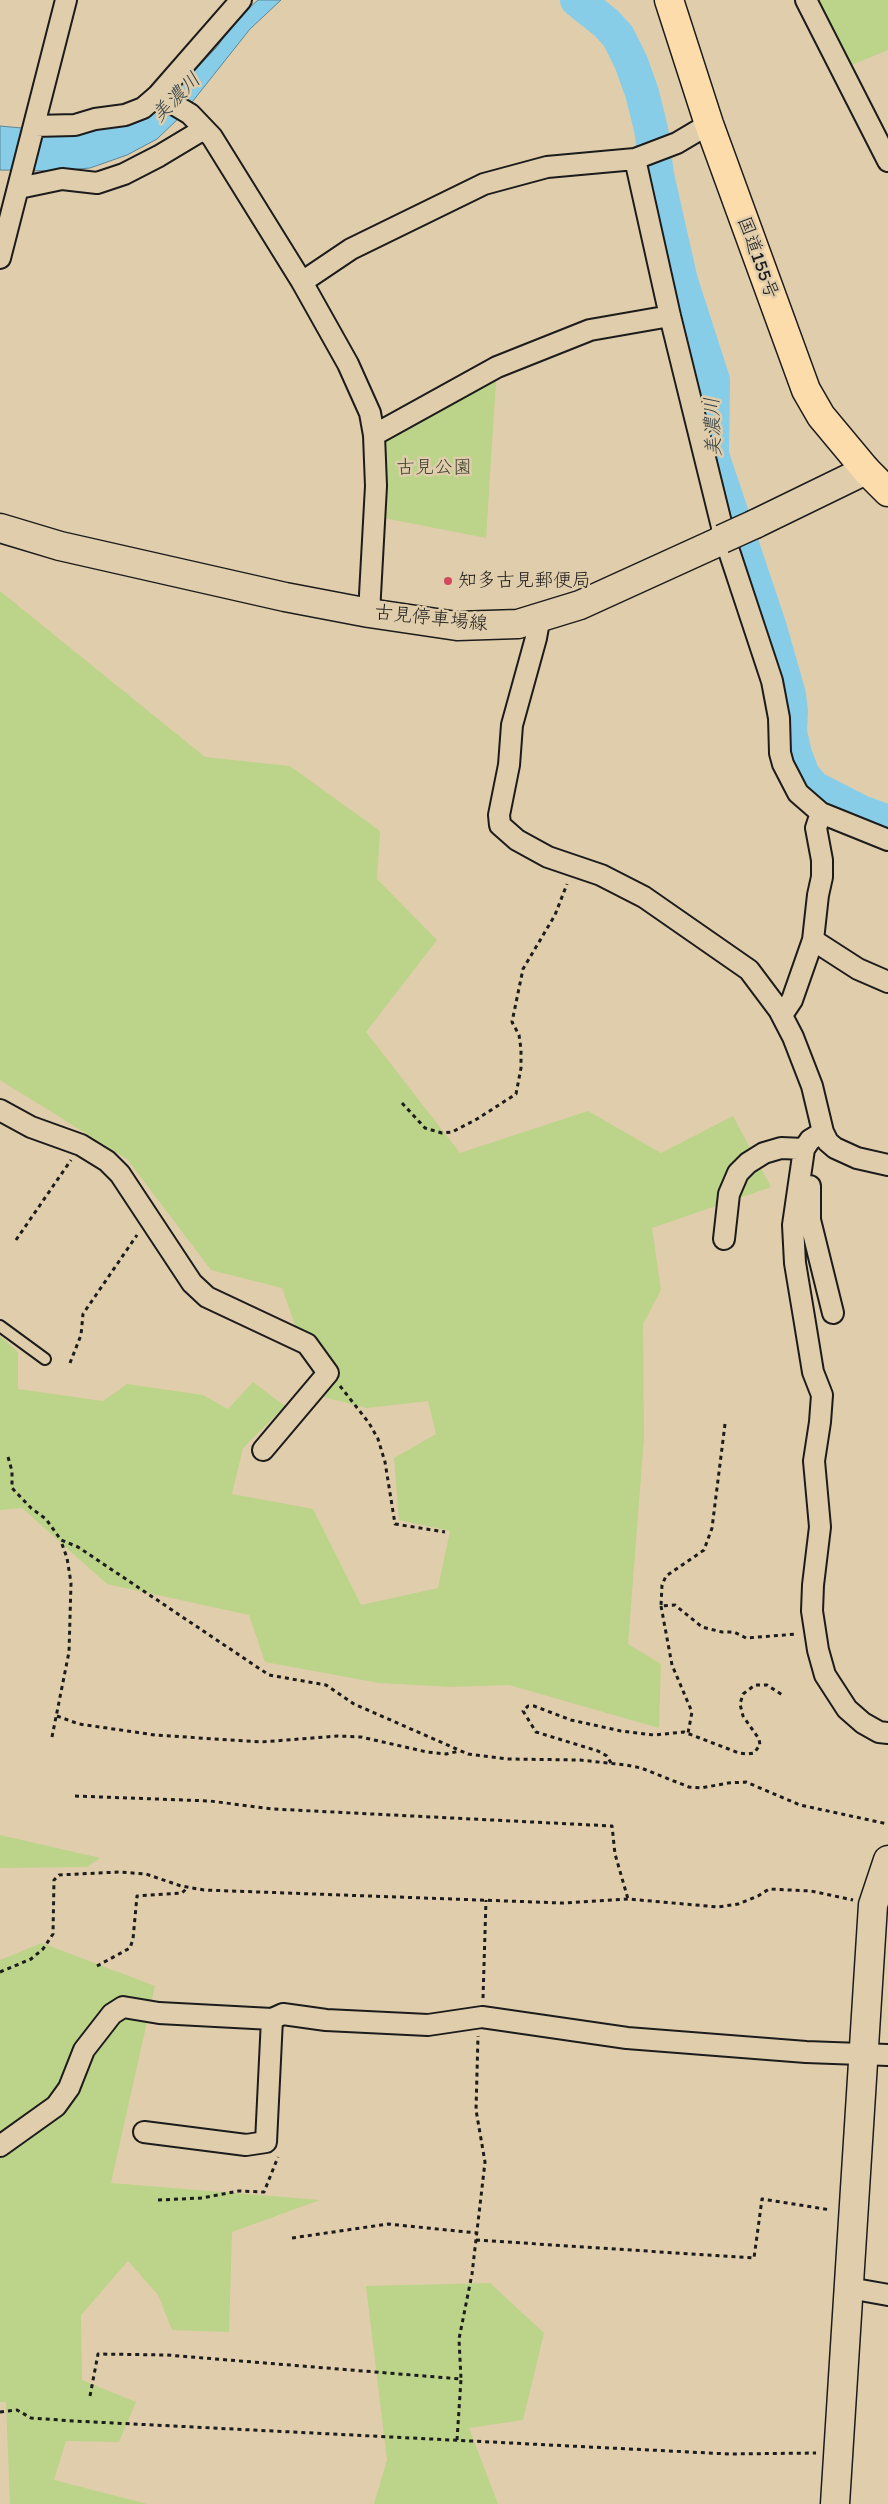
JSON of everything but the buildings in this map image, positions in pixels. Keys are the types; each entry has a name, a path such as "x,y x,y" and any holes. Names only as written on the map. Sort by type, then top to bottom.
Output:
{"highway":[{"name":"国道155号","path":"669,0 709,124 806,390 821,416 866,470 888,492"}],"main road":[{"name":"古見停車場線","path":"0,528 60,546 159,570 370,613 457,626 518,624 580,605 866,470"},
{"path":"835,2504 853,2213 875,2054 873,1905 888,1860"}],"street":[{"path":"0,258 66,0"},
{"path":"34,126 75,124 95,118 125,115 143,108 160,96 241,0"},
{"path":"806,0 888,160"},
{"path":"160,96 197,121 250,196 302,282 348,364 370,413 374,435 376,486 370,613"},
{"path":"18,188 62,179 97,183 124,174 159,156 197,121"},
{"path":"302,282 351,249 484,184 547,167 635,158 677,143 709,124"},
{"path":"635,158 723,539 772,681 780,718 780,753 783,764 798,793 820,813 888,840"},
{"path":"374,435 497,367 590,330 670,316"},
{"path":"536,619 538,627 536,638 512,725 509,764 498,815 500,825 517,840 548,857 601,875 644,897 749,970 782,1015 812,1086 826,1137 835,1148 857,1158 888,1165"},
{"path":"782,1015 792,1000 813,940 822,877 822,860 816,828 820,813"},
{"path":"813,940 858,969 888,982"},
{"path":"0,1110 31,1127 81,1145 107,1161 120,1174 192,1283 207,1297 307,1344 328,1373 263,1450"},
{"path":"826,1137 810,1140 804,1149 793,1224 795,1263 813,1372 822,1395 814,1473 820,1510 820,1526 812,1611 825,1675 847,1709 863,1723 879,1732 888,1733"},
{"path":"826,1137 818,1147 808,1196 815,1247 833,1313"},
{"path":"724,1239 729,1194 738,1173 748,1163 764,1153 781,1148 804,1149"},
{"path":"0,2146 56,2106 69,2088 84,2050 103,2023 123,2007 159,2013 272,2019 283,2014 326,2020 428,2025 481,2018 627,2038 806,2052 875,2054"},
{"path":"144,2132 246,2145 266,2142 272,2019"},
{"path":"849,2288 888,2295"}],"lane":[{"path":"0,1326 45,1359"}],"path":[{"path":"402,1103 425,1128 442,1134 452,1132 477,1119 516,1094 521,1068 521,1049 519,1035 512,1022 523,969 555,915 574,866"},
{"path":"16,1240 81,1145"},
{"path":"70,1363 81,1335 83,1314 146,1222 150,1219"},
{"path":"328,1373 350,1397 378,1439 385,1462 395,1524 445,1532"},
{"path":"688,1734 692,1712 672,1665 661,1606 662,1585 666,1576 704,1550 712,1528 725,1424"},
{"path":"8,1457 12,1471 12,1488 31,1508 46,1519 61,1540 68,1558 71,1606 69,1652 52,1737"},
{"path":"61,1540 78,1547 269,1676 326,1685 354,1704 468,1754 507,1759 580,1760 611,1763 641,1768 689,1787 710,1788 728,1783 746,1782 800,1805 888,1824"},
{"path":"661,1606 675,1604 702,1627 722,1632 734,1632 746,1638 816,1633"},
{"path":"611,1763 607,1756 598,1750 536,1732 523,1711 528,1706 534,1706 571,1720 654,1735 688,1734 739,1753 754,1753 760,1746 759,1739 742,1716 740,1704 743,1694 755,1684 767,1685 784,1696"},
{"path":"57,1716 79,1724 155,1735 261,1742 361,1736 426,1752 446,1754 461,1751"},
{"path":"75,1796 210,1801 273,1810 612,1826 615,1854 628,1898"},
{"path":"0,1972 30,1959 43,1950 54,1934 54,1880 59,1875 120,1872 146,1874 187,1887 204,1890 562,1903 628,1898 718,1907 738,1904 758,1896 768,1889 811,1891 873,1905"},
{"path":"97,1966 130,1948 133,1939 137,1896 182,1893 187,1887"},
{"path":"457,2440 461,2379 459,2339 472,2274 485,2162 476,2110 478,2027 481,2018 486,1900"},
{"path":"158,2200 202,2198 239,2191 264,2192 280,2152 266,2142"},
{"path":"476,2240 754,2258 762,2199 853,2213"},
{"path":"292,2238 388,2224 477,2233"},
{"path":"90,2396 98,2354 167,2355 461,2379"},
{"path":"0,2412 17,2410 31,2418 74,2421 729,2454 838,2453"}],"green space":[{"path":"813,0 888,0 888,50 842,69"},
{"name":"古見公園","path":"497,367 486,538 374,516 374,435"},
{"path":"0,591 205,757 290,766 380,831 377,879 437,940 366,1032 460,1153 588,1111 661,1153 733,1116 771,1187 652,1228 661,1290 643,1324 644,1438 628,1644 661,1664 659,1728 509,1685 451,1687 379,1683 265,1662 249,1615 107,1584 22,1508 0,1510 0,1336 18,1352 18,1389 103,1401 127,1384 203,1395 228,1409 253,1382 285,1406 243,1448 232,1494 313,1509 361,1605 438,1588 450,1531 399,1520 394,1458 436,1434 428,1401 367,1408 320,1396 282,1288 211,1270 127,1159 0,1080"},
{"path":"0,1835 100,1858 87,1867 0,1868"},
{"path":"42,1943 155,1986 111,2183 320,2200 232,2232 229,2332 172,2330 158,2295 128,2261 81,2315 82,2380 136,2402 119,2442 66,2441 54,2480 147,2504 10,2504 6,2402 0,2402 0,1960"},
{"path":"490,2283 544,2333 523,2420 469,2428 498,2504 374,2504 387,2460 366,2286"}],"water":[{"path":"258,0 281,0 250,29 181,116 157,139 127,155 90,168 54,171 0,170 0,126 76,133 108,128 144,119 160,106 216,48 237,19"}],"waterway":[{"name":"美濃川","path":"577,0 606,23 618,36 631,62 642,93 651,129 657,175 681,281 713,380 712,455 770,628 789,695 791,712 790,732 795,754 803,775 814,788 861,812 888,822"}],"place":[{"name":"知多古見郵便局","path":"448,581"}]}
